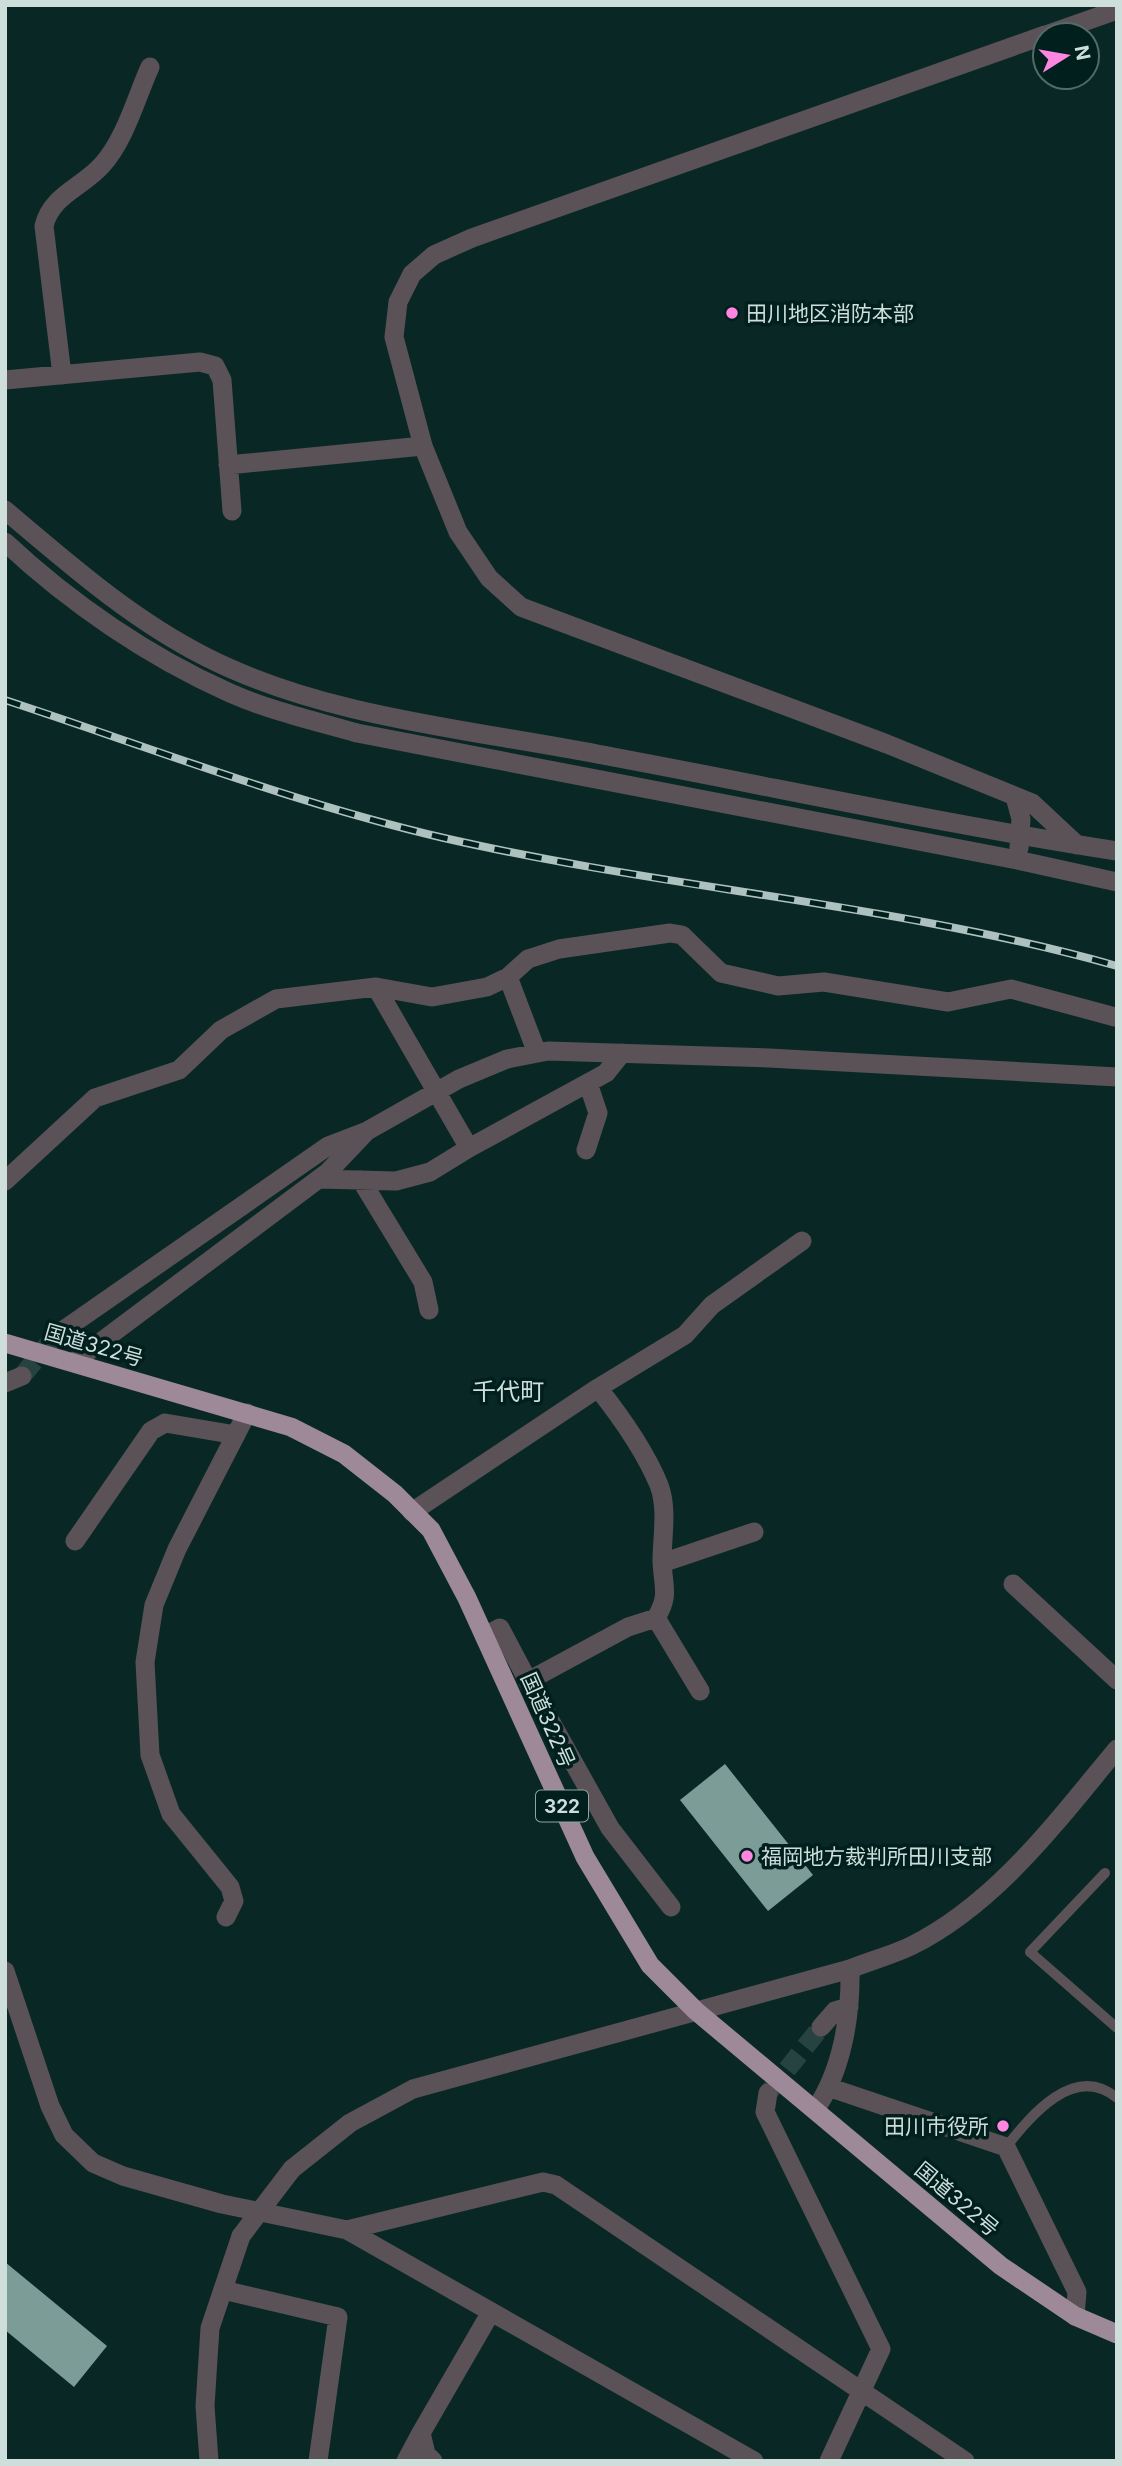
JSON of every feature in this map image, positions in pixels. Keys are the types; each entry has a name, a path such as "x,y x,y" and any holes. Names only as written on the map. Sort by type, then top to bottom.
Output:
{"highway":[{"name":"国道322号","path":"5,1343 291,1427 344,1454 412,1512 431,1530 485,1636 585,1857 650,1965 696,2011 1001,2266 1075,2316 1117,2334"}],"street":[{"path":"1085,21 1117,10"},
{"path":"1031,40 472,238 434,255 412,274 398,302 394,337 424,446 458,532 489,578 521,607 887,744 1015,797 1043,811 1077,845"},
{"path":"62,375 44,226 47,210 103,165 122,131 150,67"},
{"path":"5,380 200,362 215,366 222,380 232,511"},
{"path":"228,465 424,446"},
{"path":"5,510 86,579 158,631 209,659 286,690 355,709 888,813 1117,851"},
{"path":"5,542 34,569 159,657 231,693 357,733 1017,860 1117,882"},
{"path":"461,754 462,728"},
{"path":"1015,797 1021,818 1017,860"},
{"path":"5,1181 94,1098 179,1070 221,1030 276,999 376,987 432,997 487,987 508,977 528,959 559,949 670,933 682,935 721,973 778,986 824,982 948,1002 1011,989 1115,1017"},
{"path":"508,977 537,1053"},
{"path":"376,987 469,1148"},
{"path":"55,1336 328,1146 367,1131 436,1092 507,1059 537,1053 622,1053 1117,1077"},
{"path":"319,1179 396,1181 430,1172 606,1073 622,1053"},
{"path":"586,1150 598,1113 588,1083"},
{"path":"74,1362 319,1179 346,1156 367,1131"},
{"path":"361,1180 423,1282 429,1310"},
{"path":"412,1512 598,1388 685,1335 712,1305 803,1241"},
{"path":"528,1681 628,1627 656,1618 666,1601 662,1563 663,1511 659,1486 620,1415 598,1388"},
{"path":"226,1917 234,1901 230,1887 171,1814 150,1755 145,1662 154,1605 177,1549 247,1413"},
{"path":"75,1541 151,1431 165,1423 236,1434"},
{"path":"662,1563 754,1532"},
{"path":"1013,1584 1117,1680"},
{"path":"656,1618 700,1691"},
{"path":"485,1636 500,1628 610,1828 671,1907"},
{"path":"209,2461 205,2406 209,2341 241,2236 292,2169 350,2123 413,2089 850,1969 911,1945 973,1905 1039,1843 1117,1749"},
{"path":"815,2110 831,2088 849,2007 850,1969"},
{"path":"5,1971 50,2106 64,2135 93,2163 123,2176 222,2204 348,2230 754,2461"},
{"path":"821,2027 835,2011 849,2007"},
{"path":"831,2088 1006,2147 1077,2292 1075,2316"},
{"path":"768,2093 765,2112 881,2348 829,2461"},
{"path":"348,2230 543,2182 556,2185 965,2461"},
{"path":"223,2290 338,2317 318,2461"},
{"path":"406,2461 491,2312"},
{"path":"421,2433 426,2455 433,2461"}],"lane":[{"path":"1105,1873 1030,1952 1117,2028"},
{"path":"1006,2147 1048,2099 1067,2091 1091,2087 1110,2092 1117,2098"}],"building":[{"path":"725,1764 813,1875 768,1911 680,1800"},
{"path":"5,2262 107,2346 74,2387 5,2330"}],"tunnel":[{"path":"22,1376 55,1336"},
{"path":"769,2092 821,2027"}],"railway":[{"path":"5,700 278,792 444,838 612,871 950,927 1117,966"}],"place":[{"name":"田川地区消防本部","path":"732,313"},
{"name":"福岡地方裁判所田川支部","path":"747,1856"},
{"name":"田川市役所","path":"1003,2126"}],"district":[{"name":"千代町","path":"508,1391"}]}
